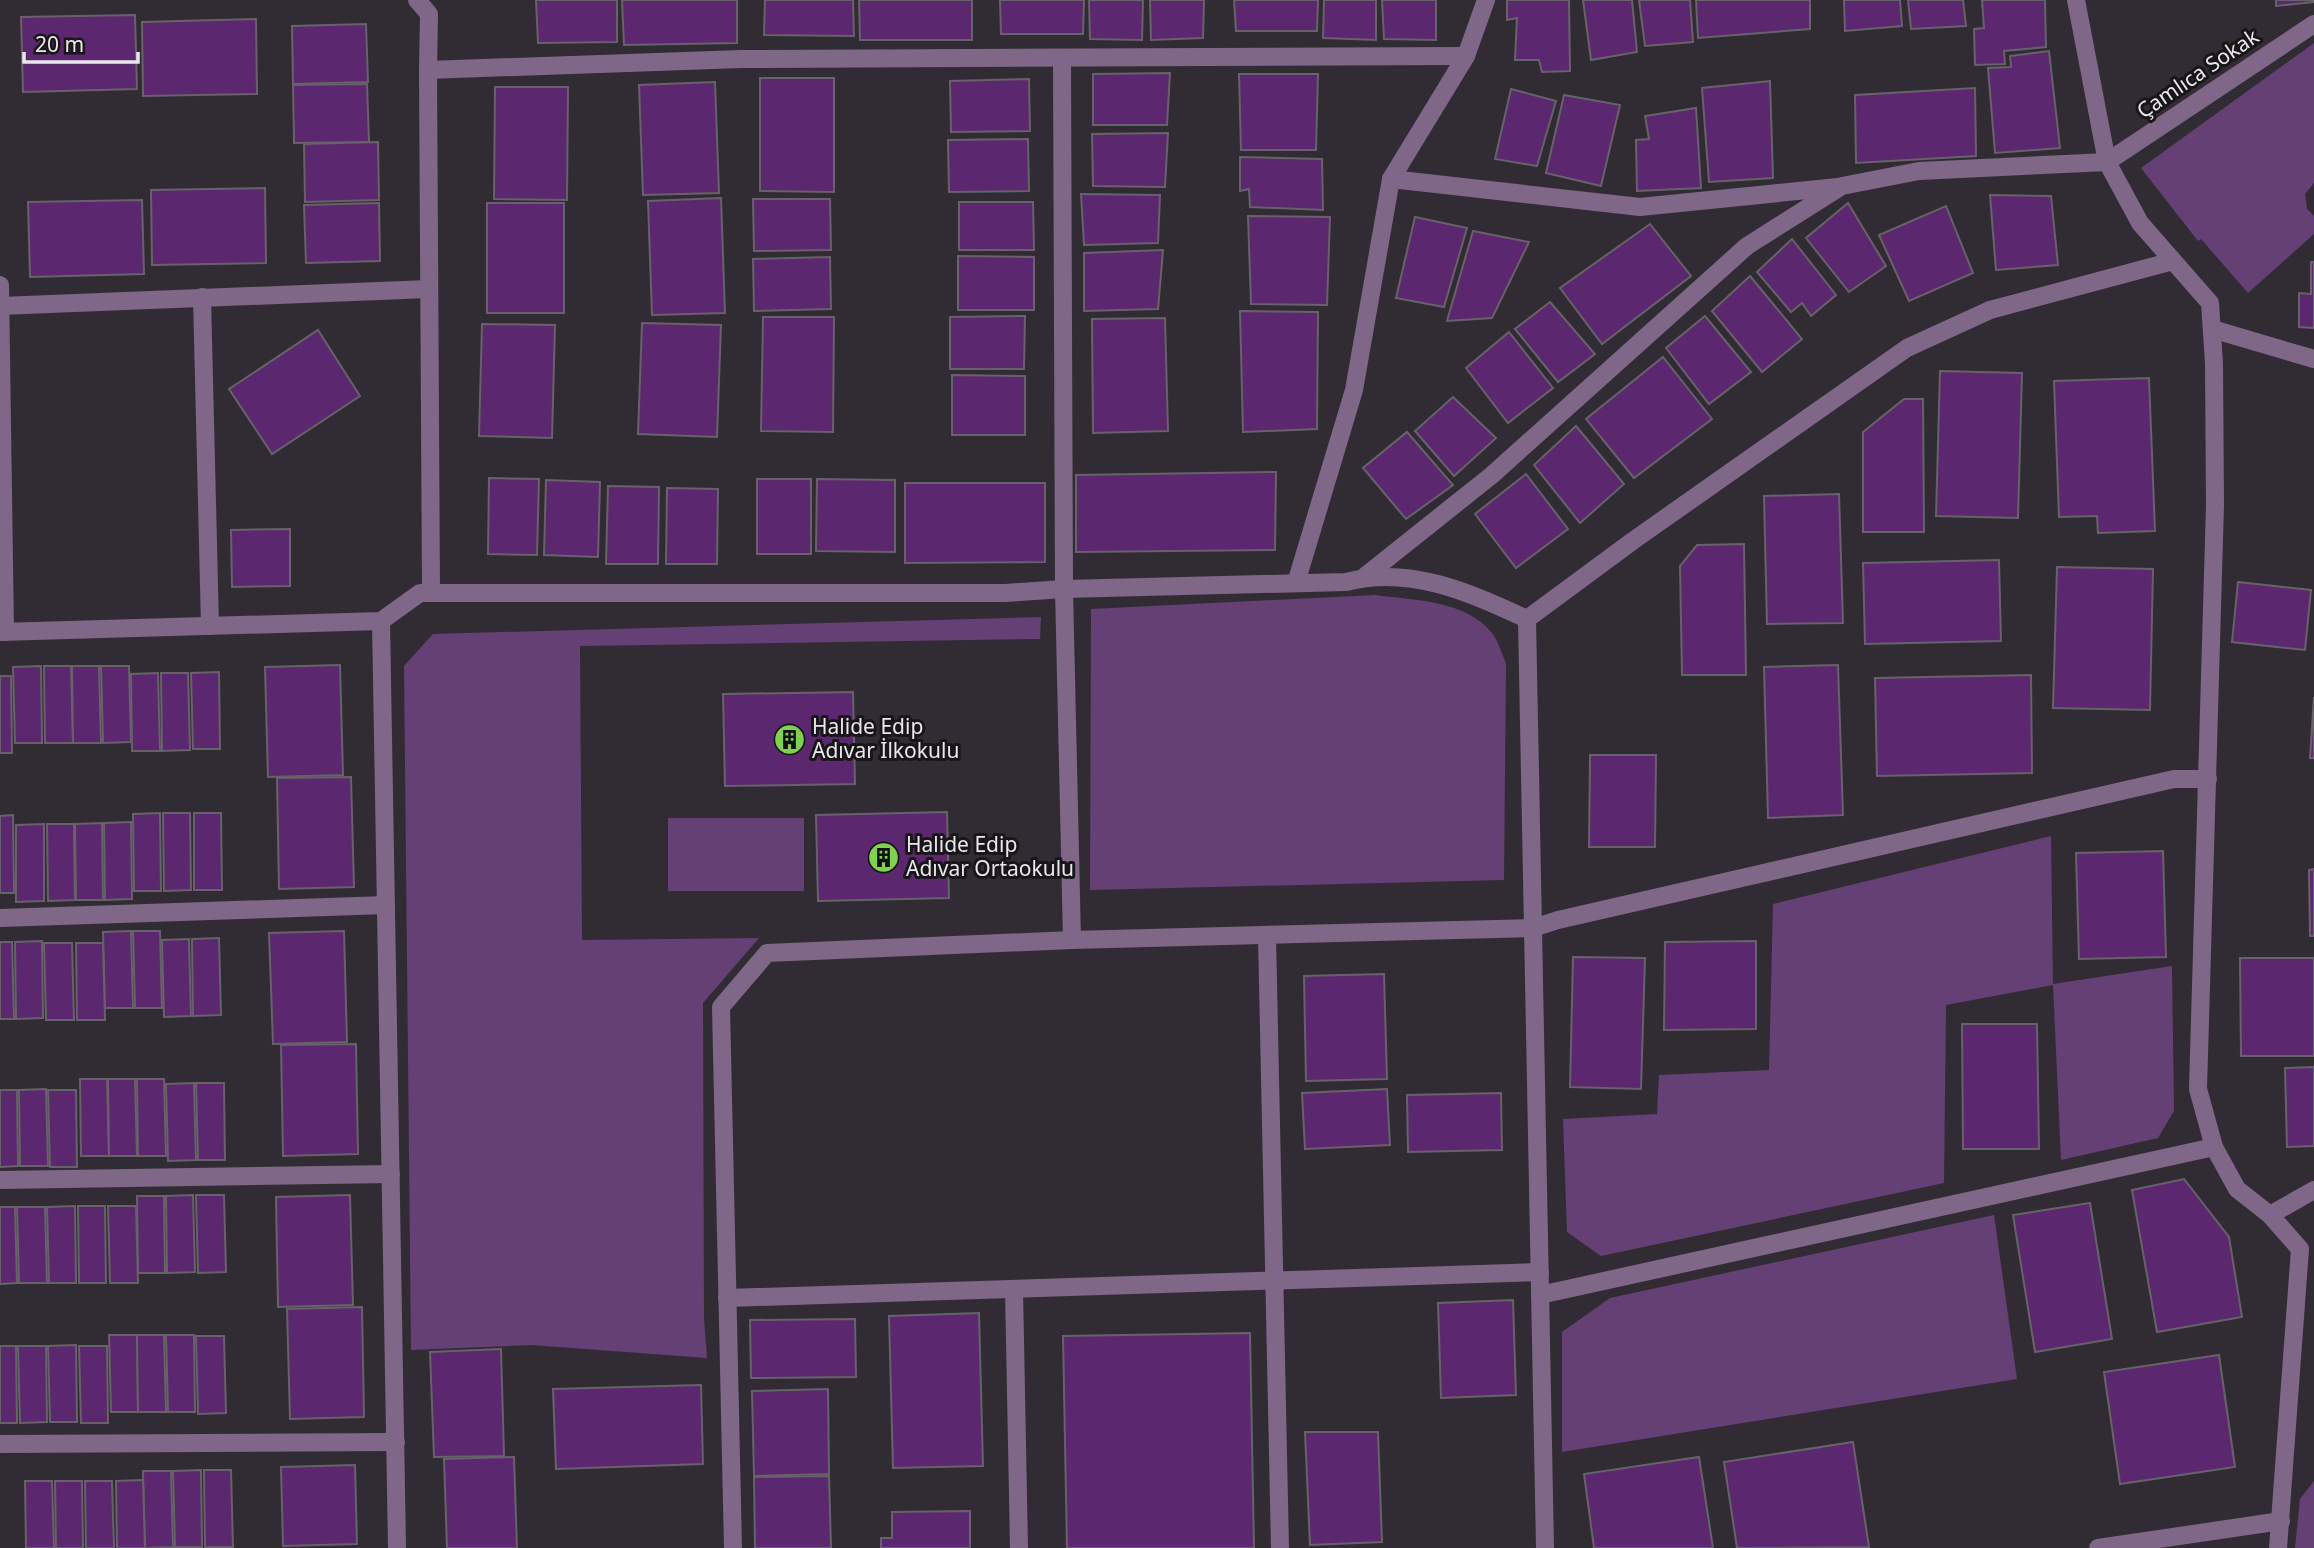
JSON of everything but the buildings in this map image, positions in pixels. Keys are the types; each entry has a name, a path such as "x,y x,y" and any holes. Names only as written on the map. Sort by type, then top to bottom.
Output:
{"street":[{"path":"416,0 429,13 431,593"},
{"path":"1296,583 1354,390 1391,179 1466,56 1486,0"},
{"path":"2077,0 2108,162 2140,223 2210,303 2215,505 2198,1089 2214,1147 2237,1189 2270,1215 2300,1249 2278,1548"},
{"name":"Çamlıca Sokak","path":"2108,162 2314,24"},
{"path":"428,70 741,59 1466,56"},
{"path":"1062,58 1064,589 1072,940"},
{"path":"1391,179 1640,207 1842,186 1920,171 2108,162"},
{"path":"1364,577 1492,475 1747,246 1842,186"},
{"path":"1527,620 1634,540 1907,348 1990,310 2174,261"},
{"path":"0,285 3,632 382,621 420,593 991,593 1346,582 1364,577 1414,578 1469,593 1527,620"},
{"path":"0,306 429,289"},
{"path":"202,297 210,626"},
{"path":"2212,329 2314,359"},
{"path":"1527,620 1545,1548"},
{"path":"382,621 397,1548"},
{"path":"733,1548 721,1007 767,953 1072,940 1533,929 1571,917 2174,779 2208,779"},
{"path":"0,918 386,905"},
{"path":"1267,936 1280,1548"},
{"path":"1540,1296 2214,1147"},
{"path":"0,1180 391,1174"},
{"path":"2270,1215 2314,1190"},
{"path":"727,1298 1539,1272"},
{"path":"1014,1289 1019,1548"},
{"path":"0,1444 396,1441"},
{"path":"2098,1548 2281,1521"}],"shaded area":[{"path":"2314,43 2314,183 2305,194 2307,209 2314,216 2314,234 2248,293 2201,239 2198,241 2141,168"},
{"path":"1375,595 1453,608 1481,622 1498,644 1506,663 1504,880 1090,890 1091,609"},
{"path":"1041,617 1040,639 580,646 582,940 759,938 703,1003 704,1318 707,1358 531,1345 411,1350 404,666 433,634"},
{"path":"668,818 804,818 804,891 668,891"},
{"path":"2051,836 2053,984 2172,966 2174,1111 2158,1138 2061,1160 2053,985 1946,1005 1944,1183 1601,1256 1567,1232 1563,1119 1657,1114 1659,1075 1769,1070 1773,904"},
{"path":"1994,1215 2017,1379 1562,1452 1562,1332 1610,1298"},
{"path":"2314,1481 2314,1548 2295,1548 2300,1499"}],"place":[{"name":"Halide Edip Adıvar İlkokulu","path":"789,739"},
{"name":"Halide Edip Adıvar Ortaokulu","path":"883,857"}]}
